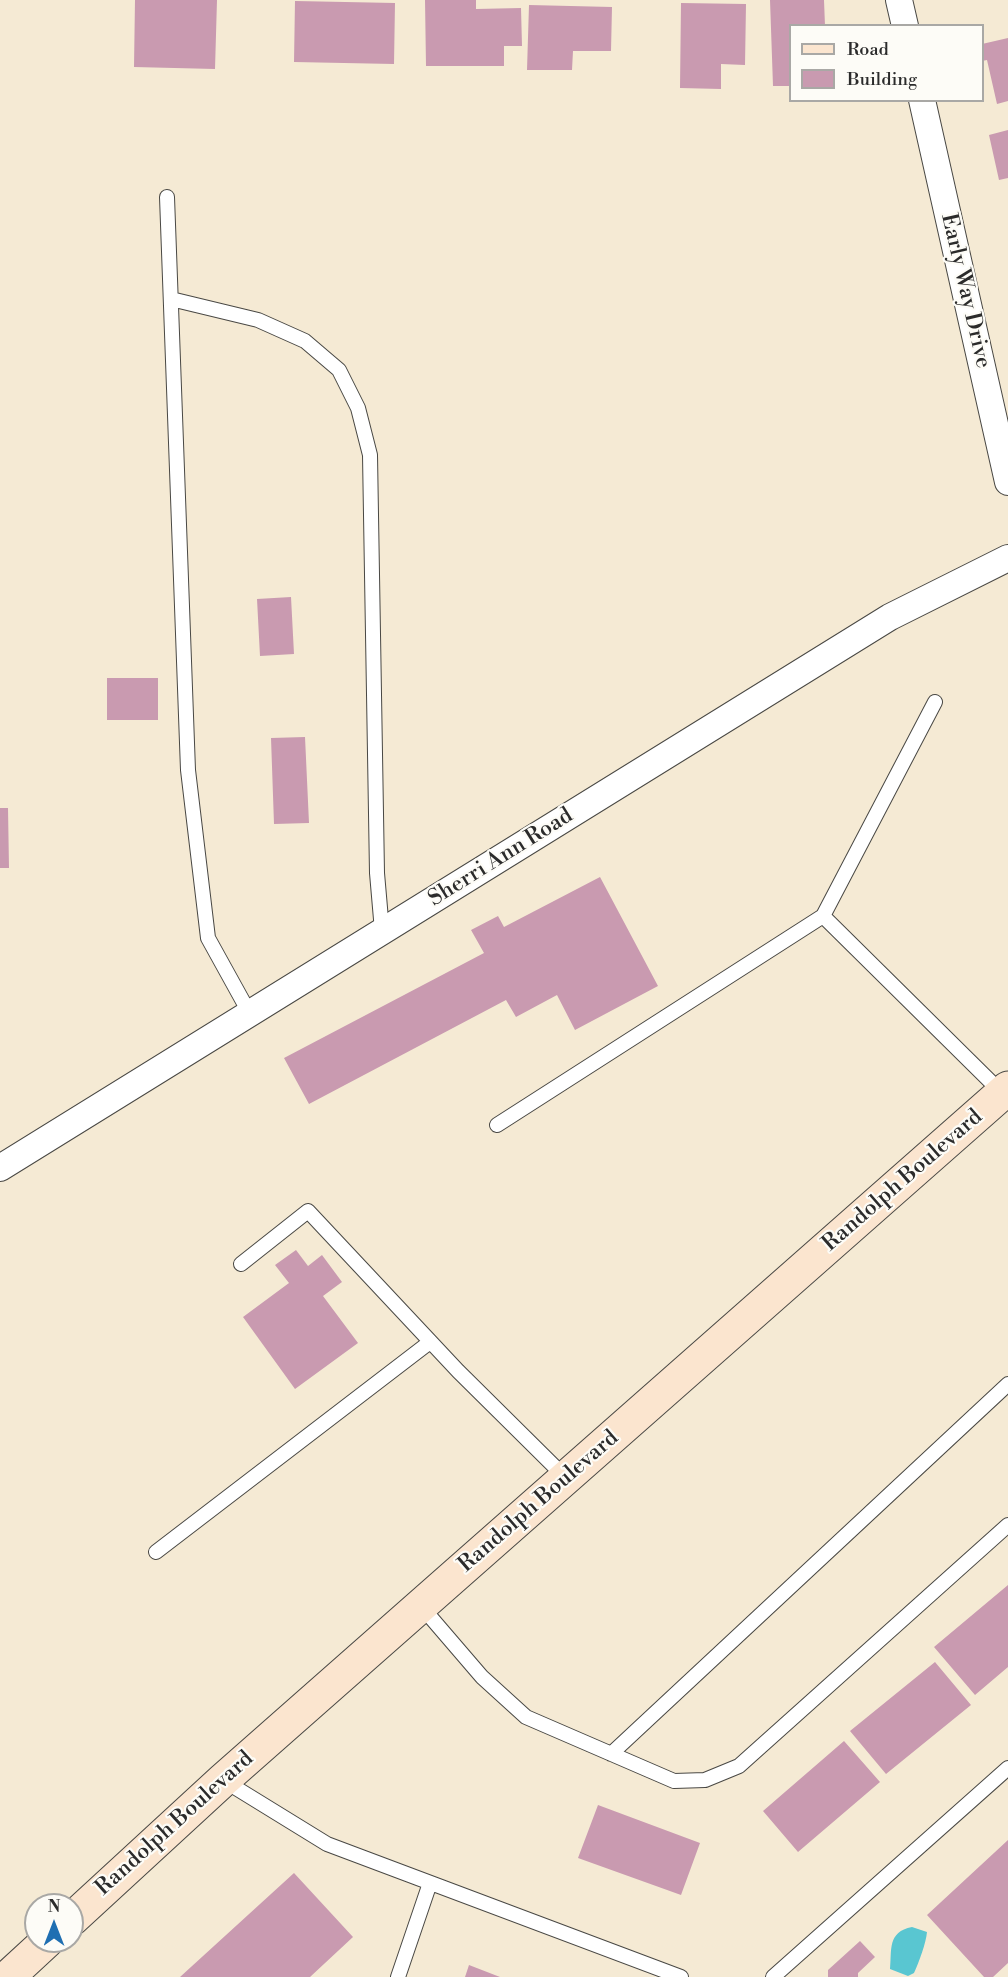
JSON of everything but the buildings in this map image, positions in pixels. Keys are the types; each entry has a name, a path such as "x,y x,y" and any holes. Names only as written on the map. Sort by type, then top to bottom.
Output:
{"main road":[{"name":"Randolph Boulevard","path":"84,1907 223,1780 1005,1091"},
{"path":"8,1977 35,1953"}],"street":[{"path":"899,0 905,24"},
{"name":"Early Way Drive","path":"922,102 1008,482"},
{"name":"Sherri Ann Road","path":"2,1162 250,1014 890,616 1008,558"}],"lane":[{"path":"167,197 188,770 208,938 250,1014"},
{"path":"171,299 258,320 305,341 339,370 358,408 370,455 377,873 382,931"},
{"path":"497,1125 823,916 935,702"},
{"path":"823,916 1005,1091"},
{"path":"241,1264 308,1211 430,1342 566,1478"},
{"path":"156,1552 430,1342"},
{"path":"611,1754 1008,1384"},
{"path":"421,1606 482,1677 526,1718 674,1781 705,1780 739,1766 1008,1525"},
{"path":"773,1977 1008,1768"},
{"path":"223,1780 327,1844 681,1977"},
{"path":"398,1977 430,1883"}],"water":[{"path":"912,1927 927,1932 916,1969 908,1976 890,1969 891,1949 898,1933"}]}
